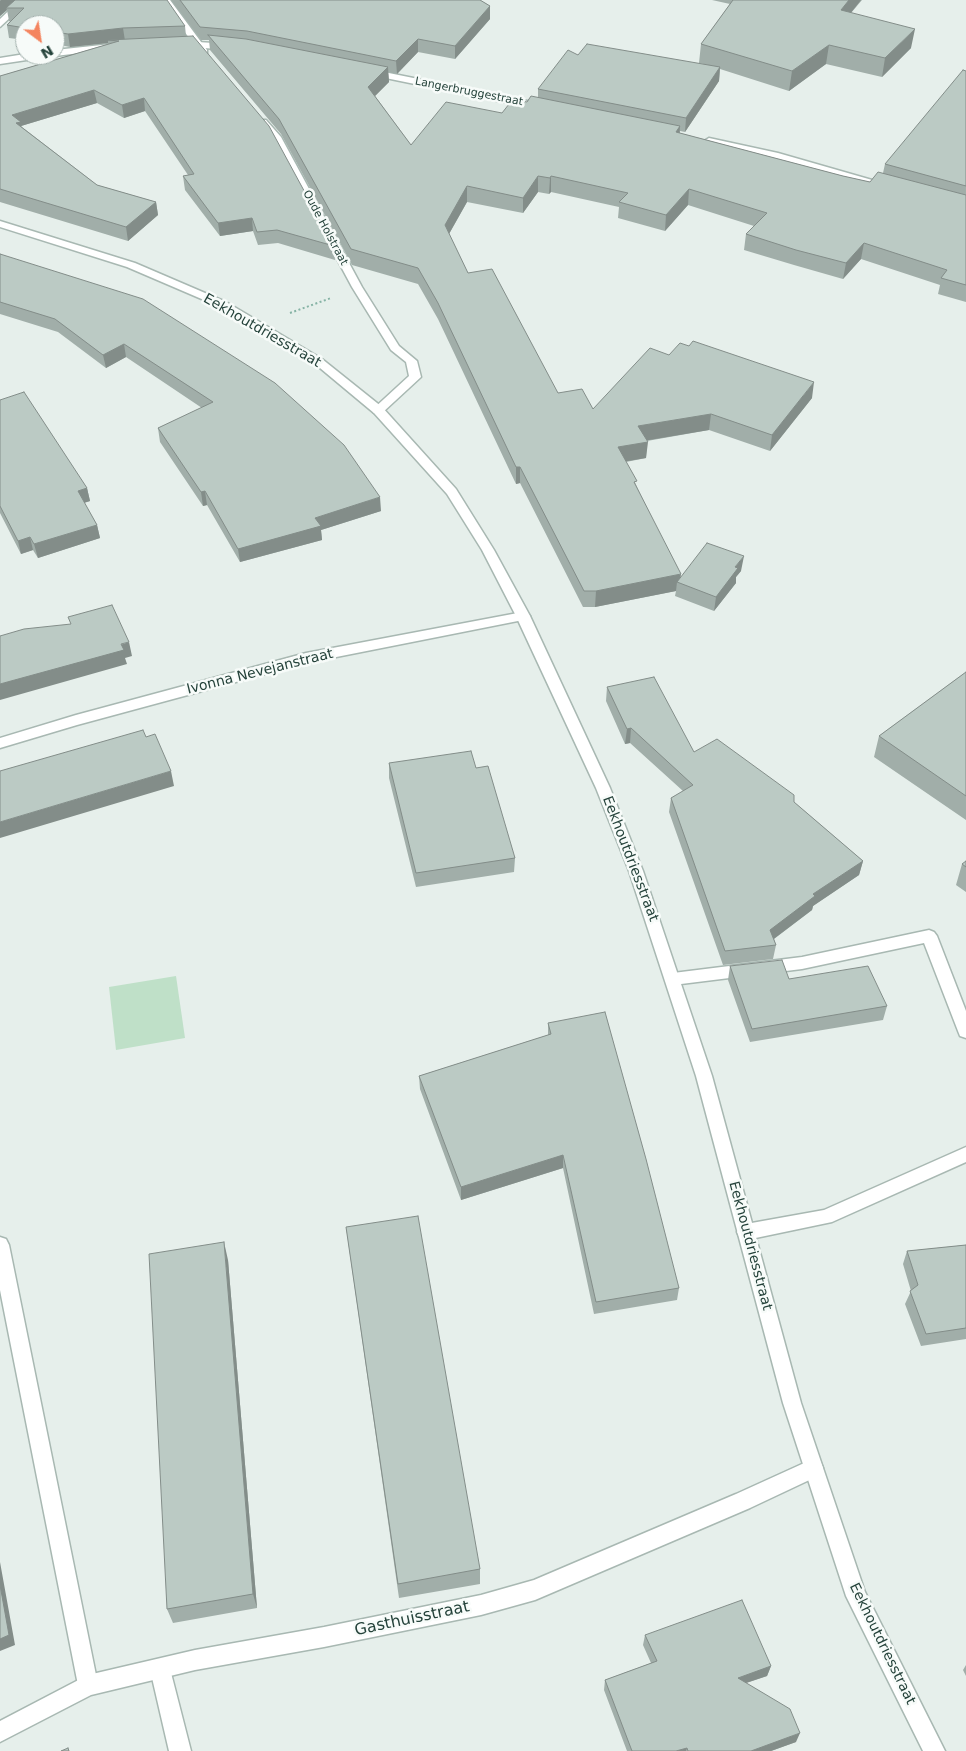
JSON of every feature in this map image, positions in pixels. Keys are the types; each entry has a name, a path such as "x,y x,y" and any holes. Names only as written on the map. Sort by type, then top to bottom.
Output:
{"street":[{"path":"0,24 25,0"},
{"path":"165,0 197,44 210,58"},
{"path":"170,45 197,44 239,48"},
{"path":"65,52 125,46"},
{"path":"0,61 15,59"},
{"name":"Langerbruggestraat","path":"355,69 541,107"},
{"name":"Oude Holstraat","path":"258,116 276,137 357,287 395,348 411,361 415,377 378,410"},
{"path":"695,138 774,155 903,190"},
{"name":"Eekhoutdriesstraat","path":"0,224 131,265 222,304 318,361 378,410 452,492 488,550 523,616 603,788 636,871 704,1076 792,1403 856,1596 934,1751"},
{"name":"Ivonna Nevejanstraat","path":"0,743 76,720 306,658 523,616"},
{"path":"673,979 802,964 929,936 966,1031"},
{"path":"746,1232 826,1217 966,1154"},
{"path":"0,1245 88,1685"},
{"name":"Gasthuisstraat","path":"0,1732 88,1685 160,1668 472,1607 535,1590 743,1501 813,1468"},
{"path":"160,1668 180,1751"}],"path":[{"path":"263,328 287,314 357,287"}],"green space":[{"path":"176,976 185,1038 116,1050 109,987"}],"building":[{"path":"15,0 167,0 185,26 123,28 68,34 65,34 65,15 17,15 24,8 6,8"},
{"path":"180,0 480,0 490,6 455,46 418,39 396,61 247,31 200,27"},
{"path":"733,0 849,0 841,10 915,29 885,58 829,45 792,71 701,44"},
{"path":"15,17 15,26 7,25"},
{"path":"208,35 246,39 388,67 368,87 411,145 446,102 502,113 513,99 527,102 531,96 680,126 676,132 843,176 870,182 878,172 966,195 966,285 941,278 947,270 864,243 846,263 746,234 767,213 689,189 666,215 619,202 628,193 551,176 550,178 538,176 523,198 467,186 445,225 468,273 492,269 558,393 582,389 593,409 650,348 669,355 680,343 689,346 693,341 814,382 772,435 711,414 638,426 648,442 618,447 637,481 634,482 681,574 596,591 584,591 520,467 516,467 438,303 418,268 351,249 279,119"},
{"path":"193,36 269,126 334,246 277,230 257,232 252,218 218,223 183,176 194,174 144,98 122,105 94,90 12,115 21,122 16,123 97,185 156,202 126,227 0,189 0,76 37,65 65,65 65,57 119,41 108,40"},
{"path":"587,44 720,67 686,118 538,89 568,50 578,55"},
{"path":"963,70 966,71 966,186 885,164"},
{"path":"0,254 143,299 275,383 344,445 380,497 315,518 321,526 238,549 205,491 201,492 158,428 213,402 124,344 103,355 55,319 0,302"},
{"path":"24,392 87,488 78,491 97,525 34,544 30,537 18,541 0,506 0,400"},
{"path":"707,543 744,556 735,567 738,568 716,597 677,582"},
{"path":"112,605 129,642 121,644 124,650 0,684 0,636 24,629 71,624 68,617"},
{"path":"966,672 966,796 879,736"},
{"path":"654,677 694,752 717,739 794,795 794,802 863,861 813,894 815,896 770,930 776,945 725,951 671,798 693,785 631,728 627,729 607,687"},
{"path":"143,730 146,737 155,734 171,771 0,822 0,771"},
{"path":"471,751 476,768 488,766 515,858 416,873 389,763"},
{"path":"782,960 789,979 868,966 887,1006 752,1029 730,966"},
{"path":"605,1012 646,1159 679,1288 596,1302 563,1155 461,1187 419,1076 551,1034 548,1023"},
{"path":"418,1216 480,1569 398,1584 346,1227"},
{"path":"224,1242 253,1594 167,1609 149,1254"},
{"path":"966,1245 966,1328 926,1334 910,1291 918,1285 907,1251"},
{"path":"0,1585 9,1635 0,1639"},
{"path":"742,1600 771,1666 738,1678 790,1709 800,1733 751,1751 688,1751 687,1748 676,1751 632,1751 605,1680 657,1661 645,1635"}]}
